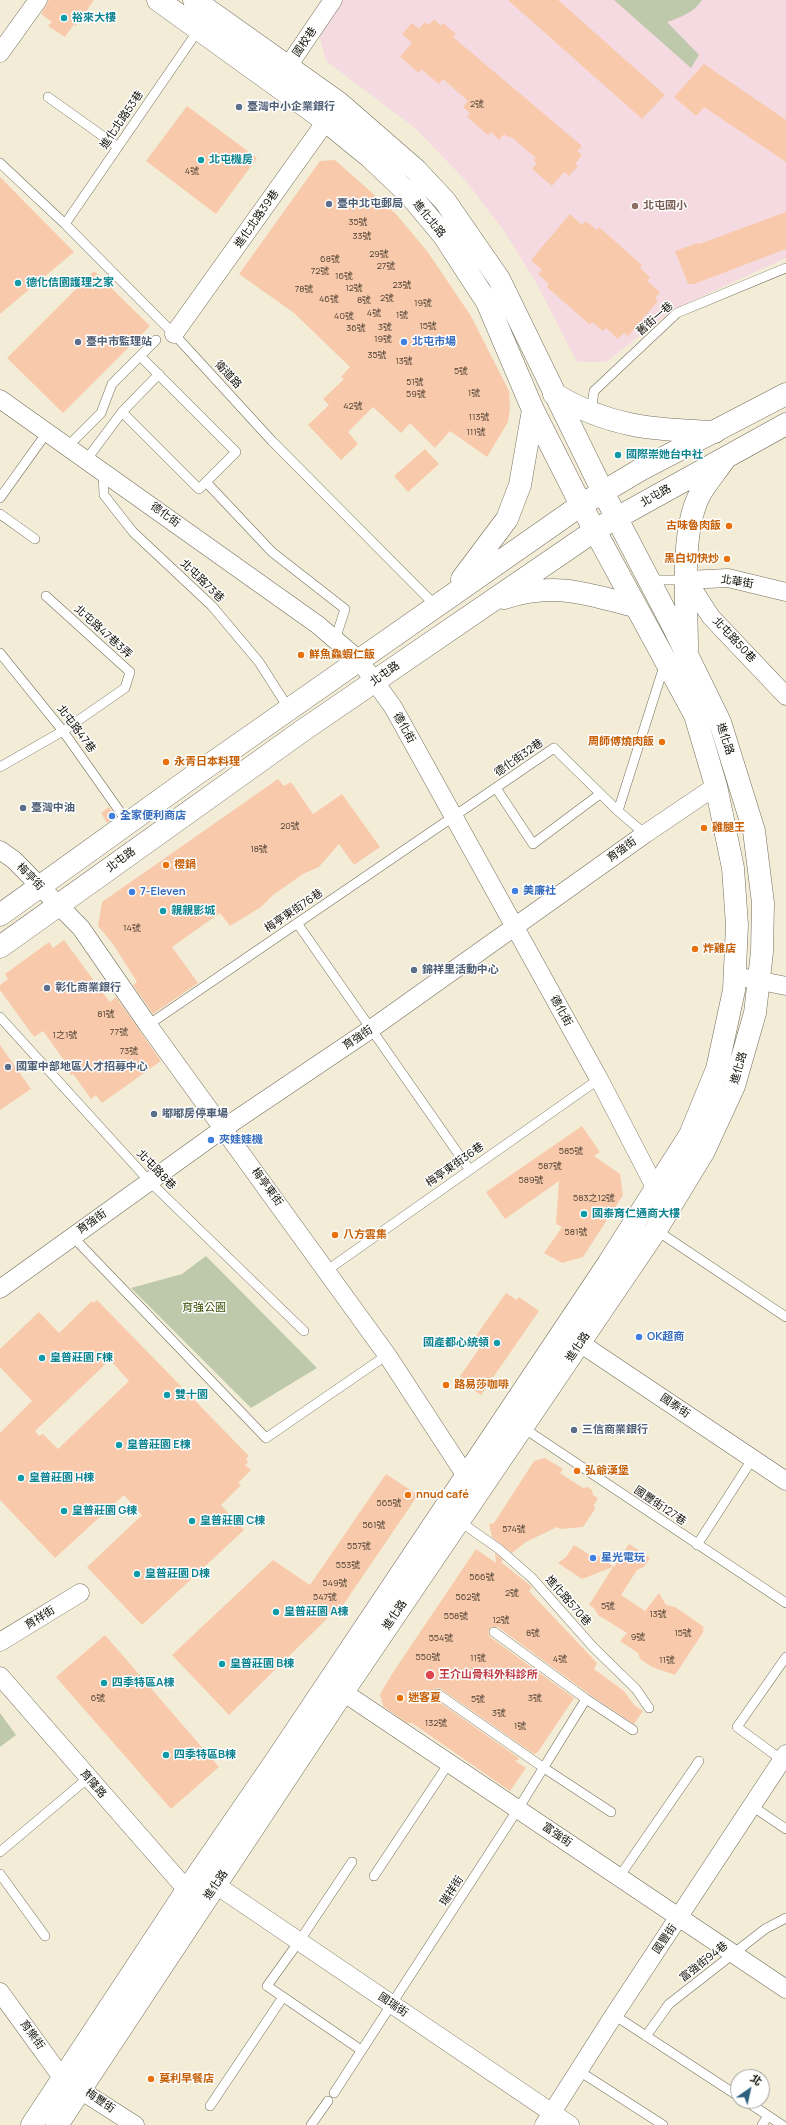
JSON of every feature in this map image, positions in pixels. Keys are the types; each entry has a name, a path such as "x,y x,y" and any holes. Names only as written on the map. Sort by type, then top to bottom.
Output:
{"main road":[{"name":"進化北路","path":"158,0 326,121 370,157 410,195 444,236 487,302 533,410 581,505"},
{"name":"進化北路","path":"194,0 288,65 339,103 416,170 445,202 472,237 499,279 603,492"},
{"path":"554,394 574,406 622,423 646,428 715,432"},
{"path":"0,915 289,709 437,607 540,532 603,492 786,394"},
{"path":"437,607 474,565 508,519 520,486 533,410"},
{"name":"北屯路","path":"0,947 373,682 594,531 726,456 786,424"},
{"path":"687,654 687,580 691,520 699,496 726,456"},
{"name":"進化路","path":"57,2125 72,2083 187,1890 335,1687 459,1521 581,1343 656,1230 704,1151 734,1086 755,1013 762,952 762,903 754,831 720,722 687,654 603,492"},
{"name":"進化路","path":"32,2125 72,2083 216,1885 335,1687 466,1476 563,1331 690,1135 714,1076 734,990 737,925 733,868 716,786 695,715 634,606 581,505"},
{"path":"486,604 527,591 552,589 580,592 634,606"}],"street":[{"path":"0,53 38,0"},
{"name":"國校巷","path":"276,84 333,0"},
{"name":"進化北路39巷","path":"174,334 339,103"},
{"name":"德化街","path":"0,399 48,431 318,625 359,660 373,682 393,707 599,1079 656,1189"},
{"name":"北華街","path":"687,580 728,578 786,592"},
{"name":"北屯路50巷","path":"687,580 711,617 786,696"},
{"name":"育強街","path":"0,1289 224,1128 371,1029 645,834 716,786"},
{"name":"梅亭街","path":"0,850 14,860 59,905"},
{"name":"梅亭東街","path":"59,905 81,928 148,1025 387,1355 466,1476"},
{"path":"735,976 786,986"},
{"name":"國泰街","path":"563,1331 754,1458 786,1481"},
{"name":"育祥街","path":"0,1642 80,1593"},
{"name":"育隆路","path":"0,1676 187,1890"},
{"name":"富強街","path":"335,1687 786,1989"},
{"name":"國豐街","path":"548,2119 614,2015 680,1918 784,1757"},
{"name":"國瑞街","path":"216,1885 300,1940 393,2004 548,2119 570,2125"},
{"name":"育樂街","path":"0,1992 72,2083"},
{"name":"梅豐街","path":"72,2083 135,2125"}],"lane":[{"name":"進化北路53巷","path":"65,224 199,29"},
{"path":"48,97 118,147"},
{"name":"衛道路","path":"0,163 65,224 174,334 272,441 437,607"},
{"name":"舊街一巷","path":"591,412 594,391 677,313 786,268"},
{"path":"68,446 101,413 112,384 156,340"},
{"path":"122,412 199,489 236,452 140,356"},
{"path":"87,459 122,412 159,374"},
{"path":"0,498 48,431"},
{"name":"北屯路73巷","path":"103,471 104,495 133,532 212,606 259,662 289,709"},
{"path":"206,482 272,552 345,609 335,640"},
{"path":"0,514 35,539"},
{"path":"649,580 687,580"},
{"name":"北屯路47巷3弄","path":"46,596 130,672 125,688 63,731"},
{"name":"北屯路47巷","path":"0,653 63,731 128,823"},
{"path":"618,811 666,661"},
{"path":"0,767 63,731"},
{"name":"德化街32巷","path":"454,816 554,748 600,794 645,834"},
{"path":"496,788 533,844 600,794"},
{"name":"梅亭東街76巷","path":"148,1025 454,816"},
{"path":"297,923 469,1169"},
{"name":"北屯路8巷","path":"0,1017 150,1182 304,1331"},
{"name":"梅亭東街36巷","path":"326,1271 599,1079"},
{"path":"656,1230 786,1317"},
{"path":"72,1236 266,1438 387,1355"},
{"name":"國豐街127巷","path":"522,1427 786,1604"},
{"path":"697,1545 754,1458"},
{"name":"進化路570巷","path":"459,1521 498,1549 532,1578 593,1647 636,1689 649,1708"},
{"path":"494,1632 586,1700 634,1730"},
{"path":"784,1757 737,1727 786,1656"},
{"path":"438,1694 544,1768 611,1812"},
{"name":"瑞祥街","path":"334,2093 361,2050 393,2004 586,1700"},
{"path":"619,1877 699,1761"},
{"path":"374,1876 449,1763"},
{"path":"0,1852 88,1778"},
{"path":"752,1806 786,1830"},
{"path":"352,1862 300,1940 267,1986 361,2050"},
{"path":"0,1874 45,1936"},
{"name":"富強街94巷","path":"646,2036 668,2004 734,1954 765,1928 786,1918"},
{"path":"210,2106 283,1997"},
{"path":"614,2015 730,2091"},
{"path":"579,2071 663,2125"},
{"path":"311,2125 328,2101"},
{"path":"758,2109 782,2125"},
{"path":"762,2125 768,2116"}],"shaded area":[{"name":"北屯國小","path":"343,0 786,0 786,258 674,309 606,362 577,362 534,279 504,231 465,180 415,128 326,61 319,35"}],"green space":[{"path":"614,0 702,0 691,11 667,22 699,55 691,68"},
{"name":"育強公園","path":"206,1256 317,1368 251,1408 131,1288 182,1274"},
{"path":"0,1713 16,1735 0,1747"}],"building":[{"name":"裕來大樓","path":"49,0 94,0 76,26 74,24 65,37 48,26 52,22 41,14"},
{"path":"508,0 558,0 665,95 642,119"},
{"path":"434,19 441,26 443,23 456,34 453,37 582,146 577,151 582,155 575,164 578,166 569,176 564,172 552,186 532,169 537,163 533,160 536,158 510,136 509,138 504,134 499,140 491,132 488,135 467,117 470,113 463,107 468,101 443,79 439,84 421,69 419,73 400,57 412,43 402,34 412,23 419,29 425,22 429,25"},
{"path":"704,64 786,120 786,162 704,107 696,116 674,97"},
{"name":"北屯機房","path":"187,106 257,158 216,214 146,161"},
{"name":"北屯市場","path":"335,160 396,214 427,251 471,316 509,391 510,408 508,422 487,457 450,431 435,448 410,423 401,433 373,407 348,432 358,444 341,460 308,425 329,405 323,399 344,379 341,377 350,367 294,313 239,274 320,161"},
{"name":"德化佶園護理之家","path":"0,177 74,252 0,314"},
{"path":"786,212 786,249 694,284 688,284 675,251 698,243 699,244"},
{"path":"570,214 582,225 586,221 597,230 599,227 642,265 640,268 650,277 647,281 660,292 655,298 658,301 628,336 624,333 618,339 606,328 603,331 592,322 590,325 547,287 549,284 538,274 542,270 531,260"},
{"name":"臺中市監理站","path":"94,271 150,326 63,413 7,358"},
{"path":"425,449 439,464 408,492 394,476"},
{"path":"278,779 284,786 291,782 313,814 342,794 380,847 354,865 339,844 319,867 303,874 273,895 261,907 230,926 220,913 172,947 198,983 153,1014 133,985 137,982 113,944 98,926 102,902"},
{"path":"109,807 116,816 107,823 101,813"},
{"path":"64,940 110,1002 116,997 161,1061 102,1103 96,1095 91,1099 73,1074 71,1075 64,1064 66,1063 43,1031 34,1037 0,990 0,985 8,979 5,974 49,942 53,948"},
{"name":"國軍中部地區人才招募中心","path":"0,1045 31,1089 0,1110"},
{"path":"582,1126 600,1152 594,1156 620,1174 623,1195 583,1257 562,1263 544,1253 562,1227 556,1224 559,1181 505,1219 486,1192"},
{"name":"國產都心統領","path":"506,1293 517,1300 519,1297 539,1311 481,1395 458,1379 481,1346 473,1340"},
{"path":"97,1300 249,1456 246,1459 248,1462 245,1465 251,1470 238,1483 241,1485 221,1505 244,1530 142,1625 87,1567 142,1515 124,1495 55,1558 0,1500 0,1433 32,1401 0,1367 0,1349 39,1312 59,1333 92,1301 94,1303","holes":["110,1360 129,1381 58,1449 43,1434 39,1436 35,1431"]},
{"path":"545,1458 563,1469 560,1473 583,1488 588,1487 592,1490 593,1495 598,1498 594,1505 595,1509 583,1527 561,1529 557,1527 526,1542 512,1553 492,1537 489,1524 494,1523 534,1461"},
{"path":"386,1474 418,1495 337,1614 335,1611 229,1715 172,1655 273,1560 310,1585"},
{"path":"629,1544 650,1558 644,1567 637,1570 621,1595 645,1611 659,1593 666,1605 675,1607 704,1627 702,1630 704,1631 675,1675 652,1667 640,1659 638,1653 620,1641 627,1633 598,1615 594,1608 589,1605 613,1567 582,1579 558,1563 566,1557 574,1545 590,1555 599,1556 614,1567"},
{"path":"476,1549 496,1563 495,1553 503,1560 501,1562 532,1587 529,1591 597,1663 594,1669 624,1691 634,1705 643,1711 634,1724 589,1694 498,1627 491,1627 488,1632 490,1637 574,1698 538,1752 534,1754 441,1689 436,1688 433,1691 432,1696 435,1699 520,1759 515,1761 526,1768 510,1791 412,1723 407,1723 383,1706 380,1694"},
{"path":"105,1635 219,1767 171,1809 56,1677"}],"place":[{"name":"裕來大樓","path":"64,18"},
{"name":"臺灣中小企業銀行","path":"239,107"},
{"name":"北屯機房","path":"201,160"},
{"name":"臺中北屯郵局","path":"329,204"},
{"name":"北屯國小","path":"635,206"},
{"name":"德化佶園護理之家","path":"18,283"},
{"name":"臺中市監理站","path":"78,342"},
{"name":"北屯市場","path":"404,342"},
{"name":"國際崇她台中社","path":"618,455"},
{"name":"古味魯肉飯","path":"729,526"},
{"name":"黑白切快炒","path":"727,559"},
{"name":"鮮魚鱻蝦仁飯","path":"301,655"},
{"name":"周師傅燒肉飯","path":"662,742"},
{"name":"永青日本料理","path":"166,762"},
{"name":"臺灣中油","path":"23,808"},
{"name":"全家便利商店","path":"112,816"},
{"name":"雞腿王","path":"704,828"},
{"name":"櫻鍋","path":"166,865"},
{"name":"美廉社","path":"515,891"},
{"name":"7-Eleven","path":"132,892"},
{"name":"親親影城","path":"163,911"},
{"name":"炸雞店","path":"695,949"},
{"name":"錦祥里活動中心","path":"414,970"},
{"name":"彰化商業銀行","path":"47,988"},
{"name":"國軍中部地區人才招募中心","path":"8,1067"},
{"name":"嘟嘟房停車場","path":"154,1114"},
{"name":"夾娃娃機","path":"211,1140"},
{"name":"國泰育仁通商大樓","path":"584,1214"},
{"name":"八方雲集","path":"335,1235"},
{"name":"OK超商","path":"639,1337"},
{"name":"國產都心統領","path":"497,1343"},
{"name":"皇普莊園 F棟","path":"42,1358"},
{"name":"路易莎咖啡","path":"446,1385"},
{"name":"雙十園","path":"167,1395"},
{"name":"三信商業銀行","path":"574,1430"},
{"name":"皇普莊園 E棟","path":"119,1445"},
{"name":"弘爺漢堡","path":"577,1471"},
{"name":"皇普莊園 H棟","path":"21,1478"},
{"name":"nnud café","path":"408,1495"},
{"name":"皇普莊園 G棟","path":"64,1511"},
{"name":"皇普莊園 C棟","path":"192,1521"},
{"name":"星光電玩","path":"593,1558"},
{"name":"皇普莊園 D棟","path":"137,1574"},
{"name":"皇普莊園 A棟","path":"276,1612"},
{"name":"皇普莊園 B棟","path":"222,1664"},
{"name":"王介山骨科外科診所","path":"430,1675"},
{"name":"四季特區A棟","path":"104,1683"},
{"name":"迷客夏","path":"400,1698"},
{"name":"四季特區B棟","path":"166,1755"},
{"name":"莫利早餐店","path":"151,2079"}]}
